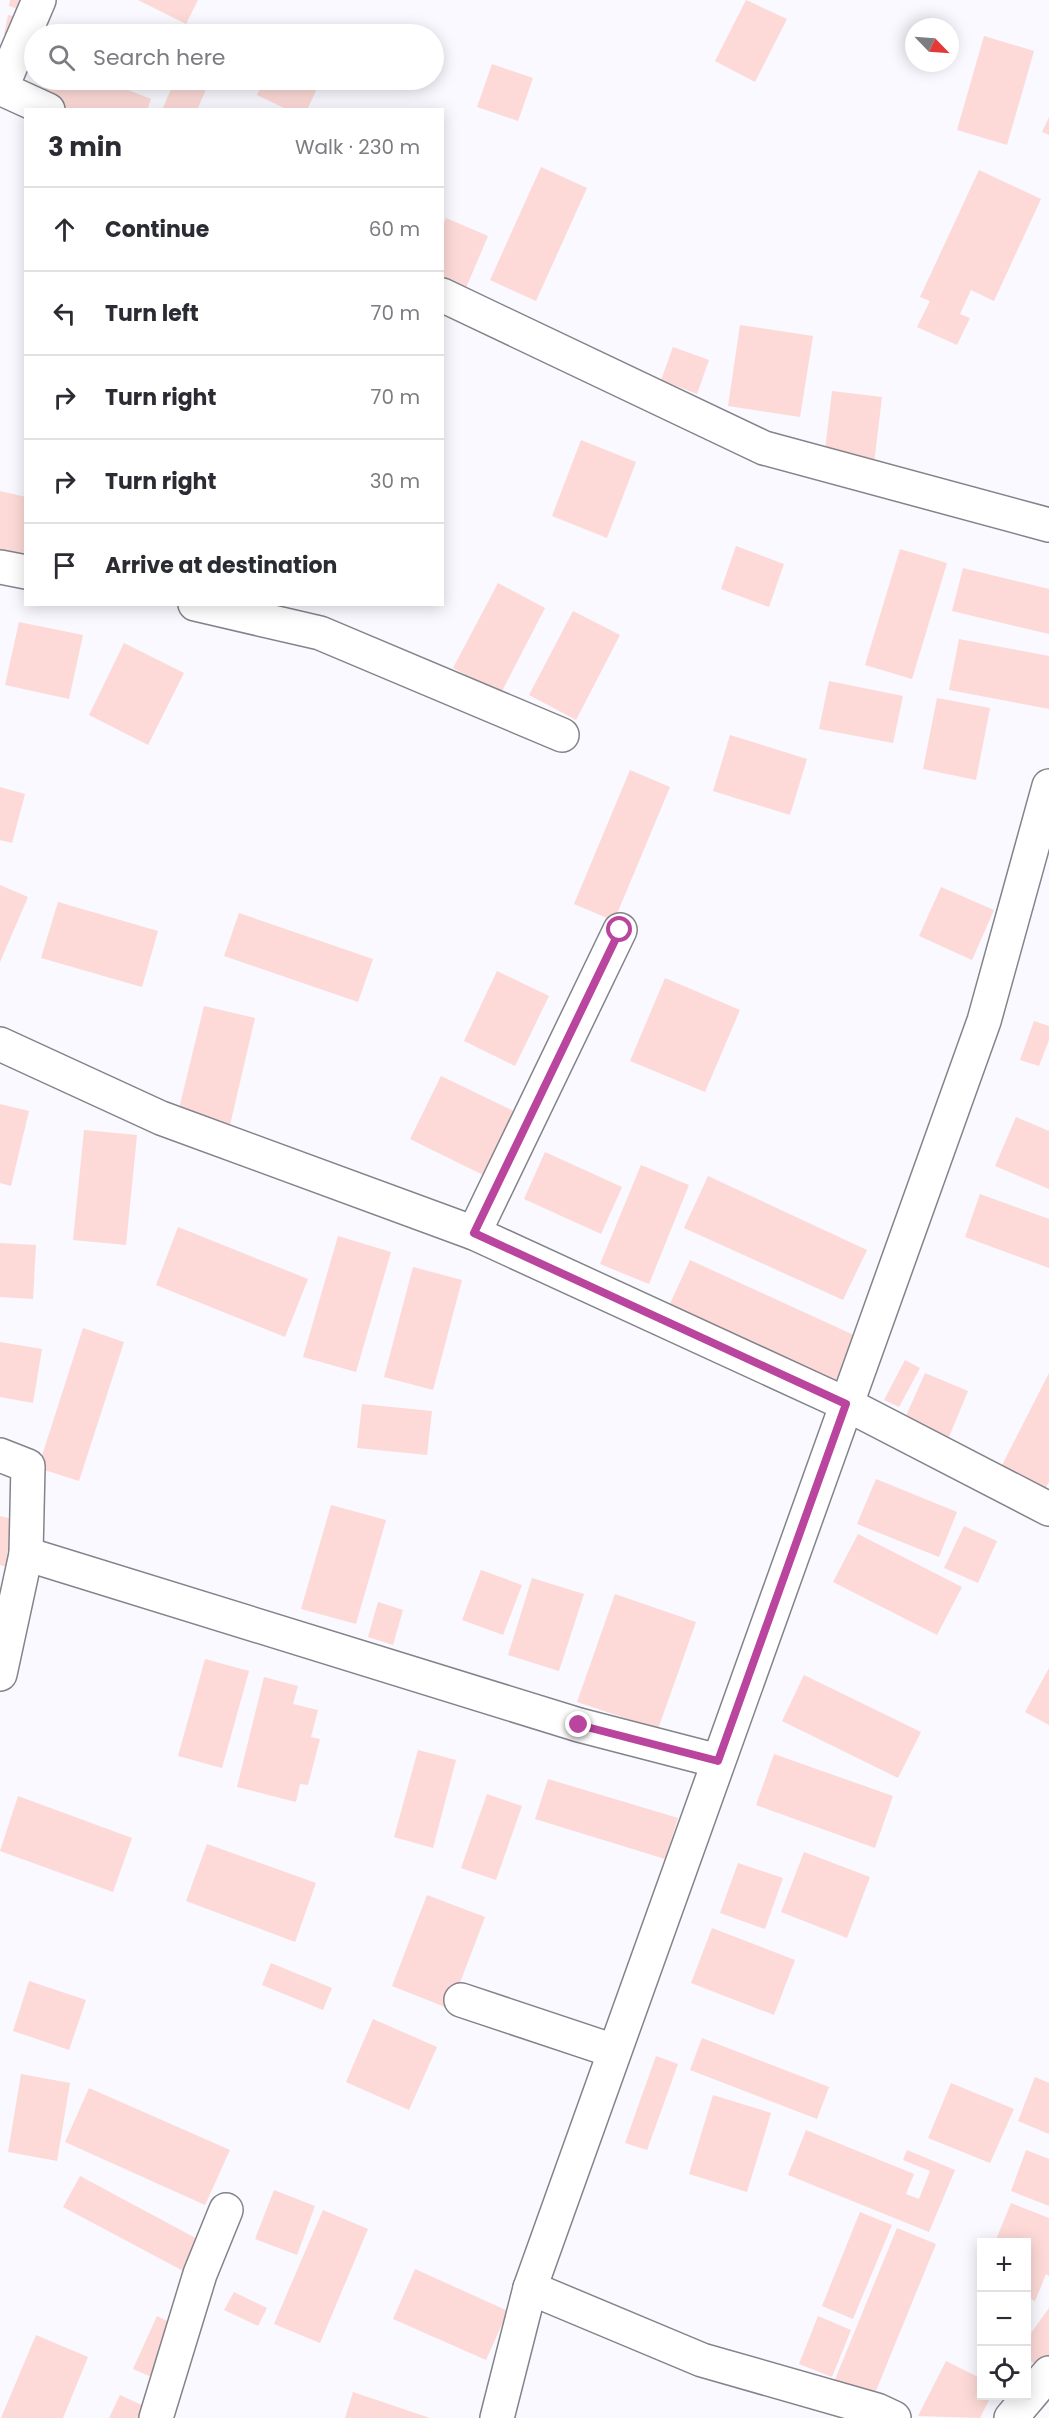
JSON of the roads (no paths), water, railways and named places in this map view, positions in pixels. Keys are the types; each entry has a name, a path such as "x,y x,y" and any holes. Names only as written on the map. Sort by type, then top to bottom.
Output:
{"street":[{"path":"29,24 39,0"},
{"path":"24,35 0,90 43,108"},
{"path":"444,296 764,448 1049,525"},
{"path":"0,567 24,572"},
{"path":"204,606 320,633 562,735"},
{"path":"496,2418 530,2288 984,1021 1049,786"},
{"path":"474,1233 620,930"},
{"path":"0,1044 161,1118 474,1233 846,1404 1049,1509"},
{"path":"0,1455 28,1466 26,1554 0,1674"},
{"path":"26,1554 579,1725 718,1761"},
{"path":"461,2000 615,2051"},
{"path":"156,2418 200,2274 226,2210"},
{"path":"530,2288 702,2360 877,2410 894,2418"},
{"path":"1011,2418 1049,2373"}]}
